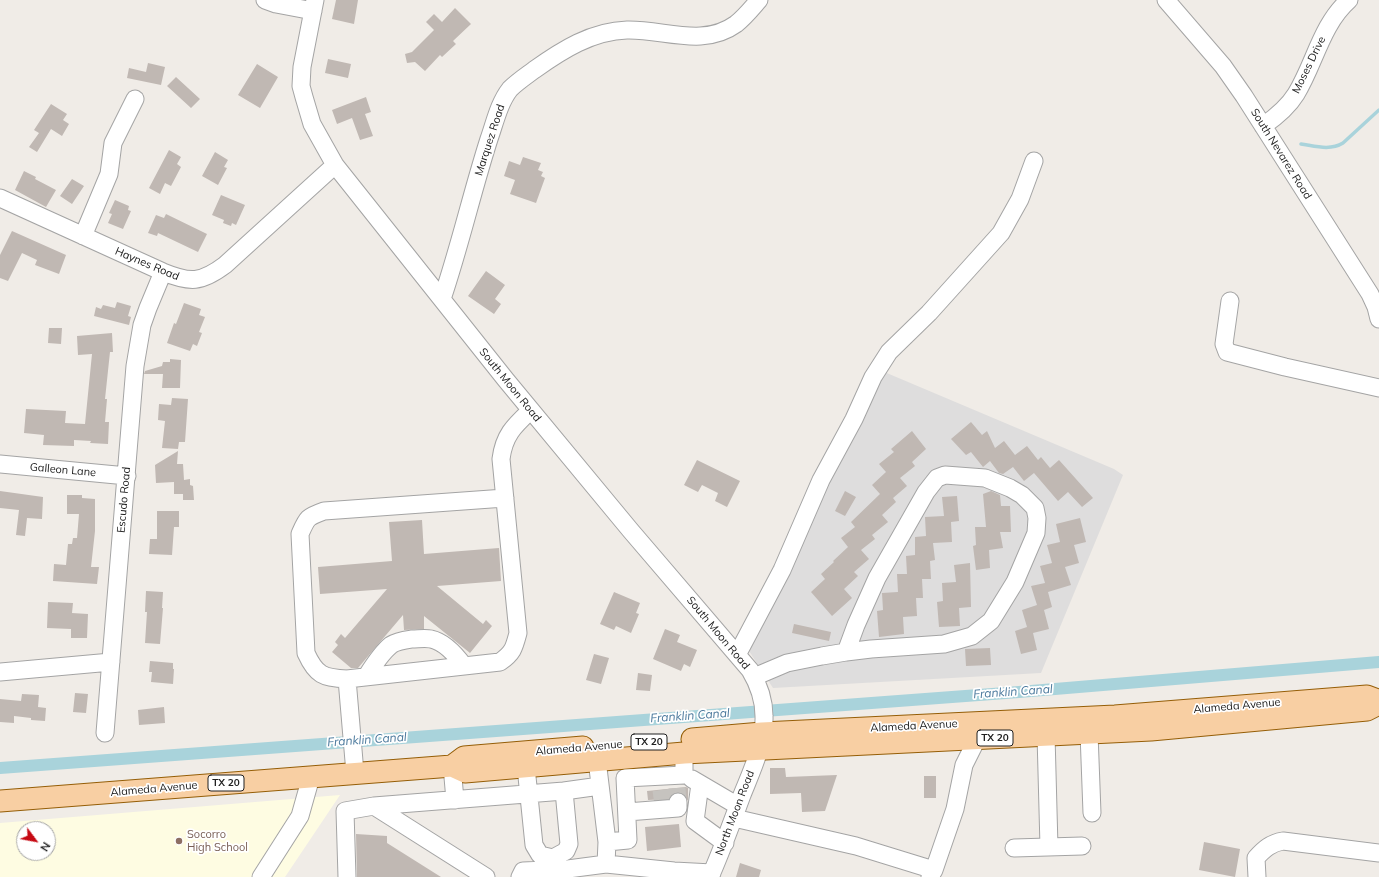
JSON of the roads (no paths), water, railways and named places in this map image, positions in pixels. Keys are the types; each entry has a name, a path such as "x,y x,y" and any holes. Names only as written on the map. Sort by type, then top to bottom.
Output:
{"main road":[{"name":"Alameda Avenue","path":"452,766 464,757 762,735 1115,716 1367,696 1379,700"},
{"name":"Alameda Avenue","path":"0,801 452,766 465,772 597,760 666,787 684,753 762,735 977,739 1152,730 1367,710 1379,704"}],"street":[{"path":"265,0 276,4 314,6"},
{"name":"Marquez Road","path":"442,299 453,268 487,144 500,108 510,89 543,64 571,46 601,34 627,30 689,37 711,36 735,24 745,16 759,0"},
{"name":"South Nevarez Road","path":"1166,0 1223,66 1370,294 1376,307 1379,319"},
{"name":"Moses Drive","path":"1263,126 1280,113 1295,95 1306,75 1331,20 1349,0"},
{"name":"South Moon Road","path":"314,6 302,67 302,86 312,124 335,165 386,231 531,410 754,677 762,698 764,717 762,735"},
{"path":"83,236 109,174 113,143 135,99"},
{"path":"737,655 782,570 821,480 854,419 873,377 889,352 929,313 1001,233 1020,199 1034,161"},
{"name":"Haynes Road","path":"0,198 163,272 186,280 206,277 215,272 335,165"},
{"name":"Escudo Road","path":"105,733 135,366 142,325 163,272"},
{"path":"1230,301 1224,344 1227,352 1285,368 1379,388"},
{"path":"505,498 324,511 306,520 300,534 306,654 312,666 320,673 331,678 347,679 500,662 510,655 515,646 518,633 505,498 501,459 502,446 515,424 531,410"},
{"name":"Galleon Lane","path":"0,464 127,476"},
{"path":"754,677 788,663 822,656 871,649 944,644 972,636 992,620 1015,582 1036,533 1037,518 1035,508 1022,495 1010,488 985,478 945,474 937,478 926,492 877,578 856,625 846,652"},
{"path":"366,677 374,664 385,651 392,645 403,640 431,639 440,643 455,654 464,666"},
{"path":"0,672 111,662"},
{"path":"347,679 355,773"},
{"path":"1089,733 1092,813"},
{"name":"North Moon Road","path":"711,875 736,812 762,735"},
{"path":"1046,735 1049,847"},
{"path":"606,842 628,840 625,778 666,787 700,784 736,812 856,846 932,873 955,808 964,765 977,739"},
{"path":"627,812 666,787 684,753"},
{"path":"597,760 606,842 606,864"},
{"path":"452,766 454,800"},
{"path":"526,767 534,845 540,855 553,858 566,851 569,844 564,791"},
{"path":"261,877 300,816 310,776"},
{"path":"695,821 700,784"},
{"path":"347,877 345,811 374,806 529,795 600,786"},
{"path":"666,787 695,821 725,842"},
{"path":"374,806 486,877"},
{"path":"1257,877 1256,858 1264,849 1275,843 1283,842 1379,853"},
{"path":"1014,848 1082,846"},
{"path":"520,877 523,871 568,869 606,864 711,875"}],"waterway":[{"path":"1301,144 1333,147 1343,143 1379,110"},
{"name":"Franklin Canal","path":"0,768 1019,692 1379,662"}],"tunnel":[{"path":"677,788 678,802"},
{"path":"661,790 663,804"}],"place":[{"name":"Socorro High School","path":"179,841"}]}
